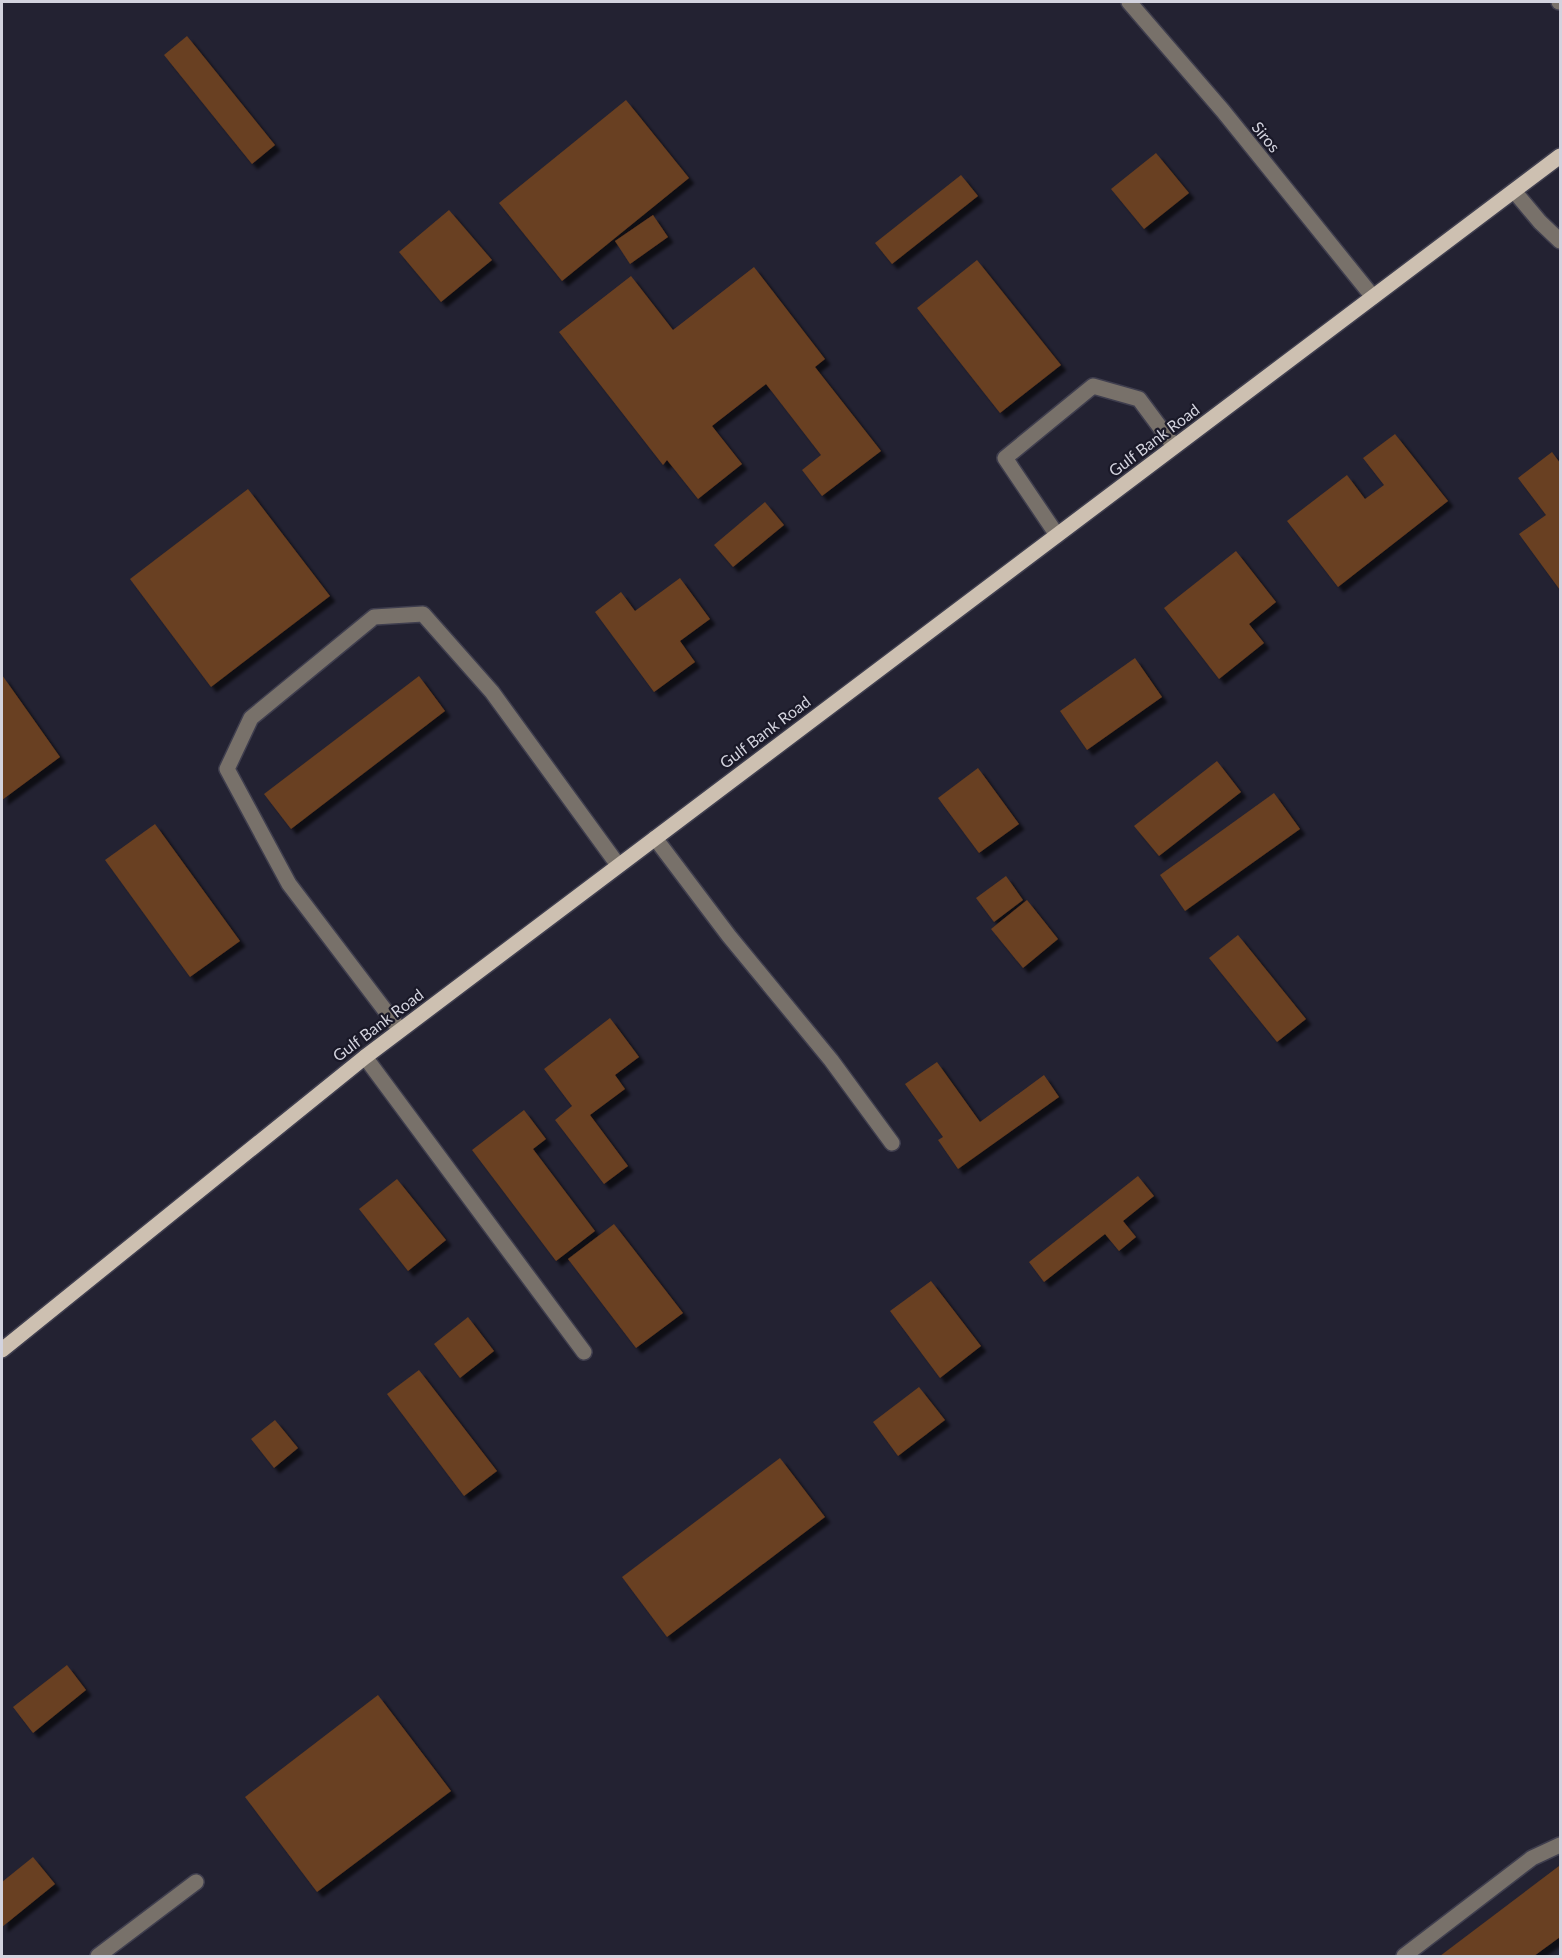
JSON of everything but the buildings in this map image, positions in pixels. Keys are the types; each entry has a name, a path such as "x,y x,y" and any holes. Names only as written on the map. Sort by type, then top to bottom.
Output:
{"main road":[{"name":"Gulf Bank Road","path":"2,1350 400,1030 1560,156"}],"lane":[{"name":"Siros","path":"1129,2 1223,111 1373,297"},
{"path":"1514,191 1540,222 1560,241"},
{"path":"1057,535 1005,458 1093,386 1139,399 1174,446"},
{"path":"400,1030 289,884 227,769 251,718 374,617 423,614 492,692 618,865"},
{"path":"655,838 729,936 831,1060 892,1143"},
{"path":"365,1057 584,1352"},
{"path":"1404,1956 1532,1858 1560,1845"},
{"path":"98,1956 196,1882"}]}
